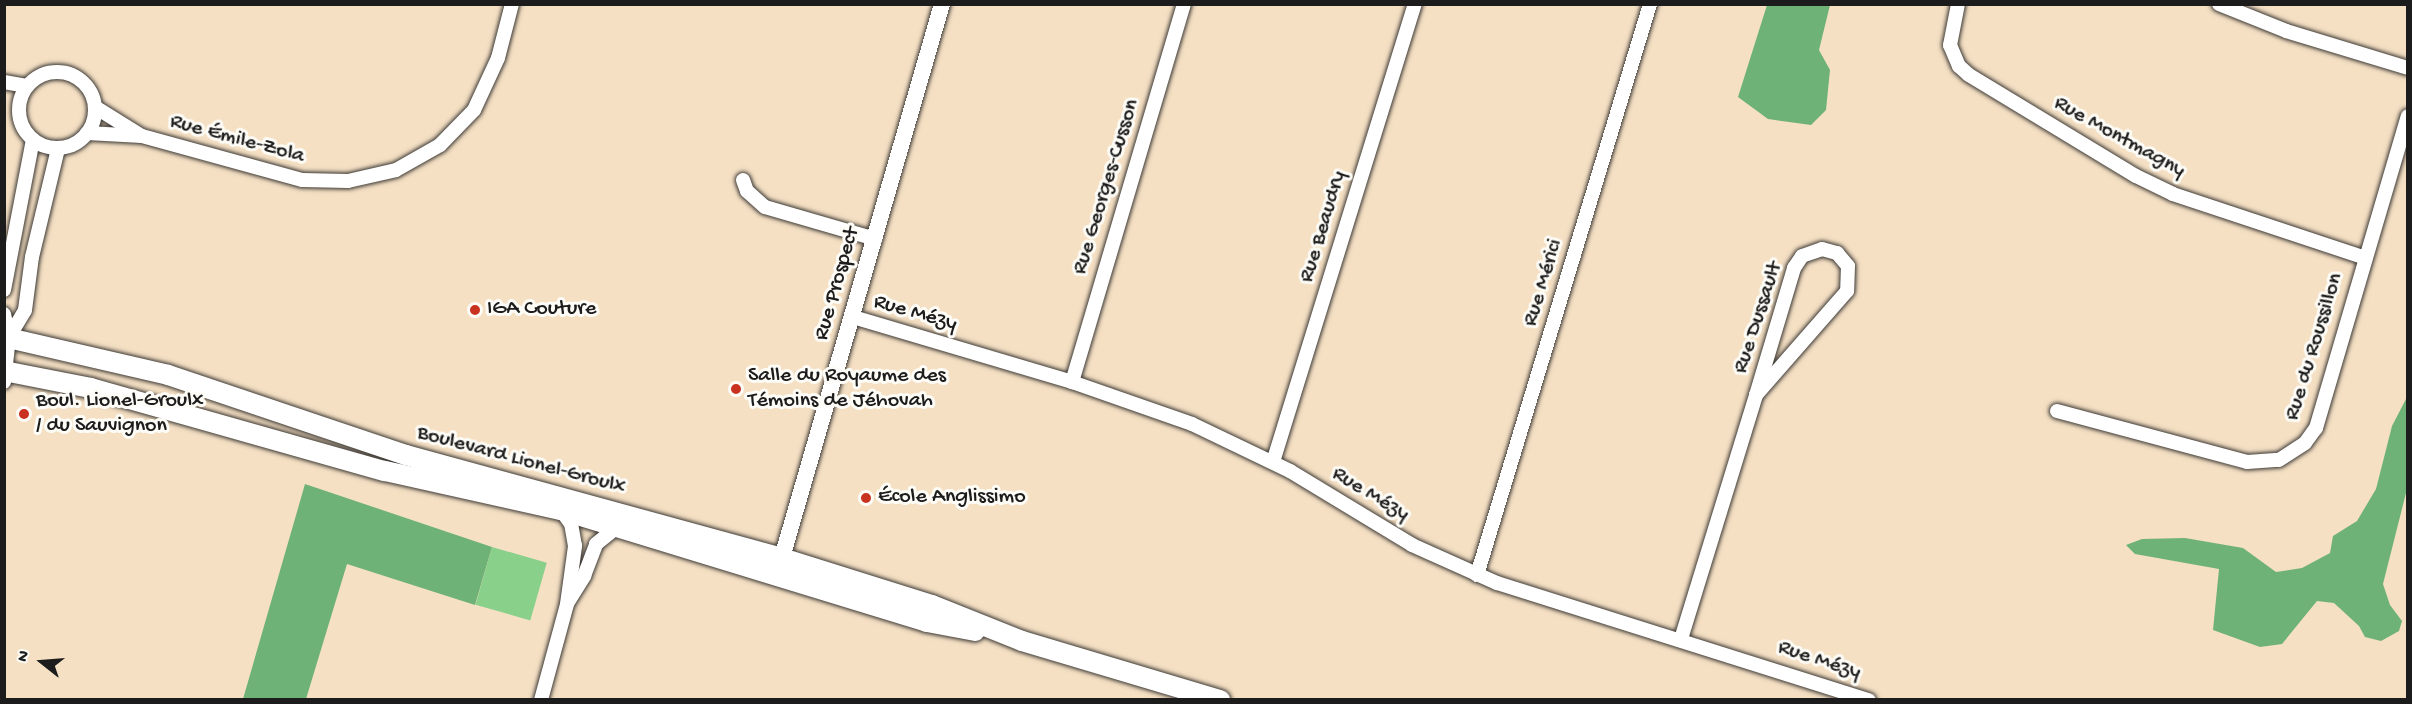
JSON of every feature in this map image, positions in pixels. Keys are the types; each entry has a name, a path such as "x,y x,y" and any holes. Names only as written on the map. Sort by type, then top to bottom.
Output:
{"main road":[{"name":"Boulevard Lionel-Groulx","path":"7,337 168,375 406,455 780,567"},
{"name":"Boulevard Lionel-Groulx","path":"5,375 91,388 385,471 561,510 617,527 932,605 1022,640 1220,699"}],"street":[{"name":"Rue Émile-Zola","path":"87,133 142,136 302,180 348,181 396,170 440,145 474,110 498,58 513,4"},
{"name":"Rue Prospect","path":"780,567 942,4"},
{"name":"Rue Georges-Cusson","path":"1071,382 1184,4"},
{"name":"Rue Beaudry","path":"1273,462 1415,4"},
{"name":"Rue Mérici","path":"1477,575 1650,4"},
{"name":"Rue Montmagny","path":"1958,4 1950,45 1959,66 1969,75 2136,176 2173,194 2365,258"},
{"path":"2219,4 2245,10 2408,68"},
{"path":"4,82 27,86 50,73 72,75 88,89 95,106 87,133 69,147 58,149 33,140"},
{"path":"19,113 27,86"},
{"name":"Rue Émile-Zola","path":"95,106 142,136"},
{"path":"4,107 19,113 33,140 4,290"},
{"name":"Rue du Roussillon","path":"2057,411 2228,459 2262,463 2279,460 2305,443 2316,428 2408,116"},
{"path":"7,337 25,310 32,257 58,149"},
{"path":"743,180 747,191 765,207 874,239"},
{"name":"Rue Dussault","path":"1681,639 1756,395 1797,262 1815,250 1837,253 1848,266 1847,291 1756,395"},
{"path":"4,314 7,337 5,375"},
{"name":"Rue Mézy","path":"853,317 1071,382 1165,413 1273,462 1412,545 1477,575 1530,595 1681,639 1869,699"},
{"path":"541,699 567,604 574,533 561,510"},
{"path":"567,604 584,576 596,544 617,527"}],"green space":[{"path":"1767,5 1830,5 1819,50 1830,70 1826,110 1811,125 1768,119 1738,97"},
{"path":"2407,397 2407,489 2383,584 2390,605 2402,621 2399,631 2381,641 2365,637 2359,626 2334,603 2317,601 2282,644 2260,647 2213,630 2219,569 2135,554 2126,545 2142,539 2185,538 2243,548 2276,572 2302,568 2330,553 2333,536 2357,521 2376,489 2392,426"},
{"path":"305,484 492,547 475,605 347,564 306,699 243,699"},
{"path":"492,547 547,563 530,620 475,605"}],"place":[{"name":"IGA Couture","path":"475,310"},
{"name":"Salle du Royaume des Témoins de Jéhovah","path":"736,389"},
{"name":"Boul. Lionel-Groulx / du Sauvignon","path":"24,414"},
{"name":"École Anglissimo","path":"866,498"}]}
